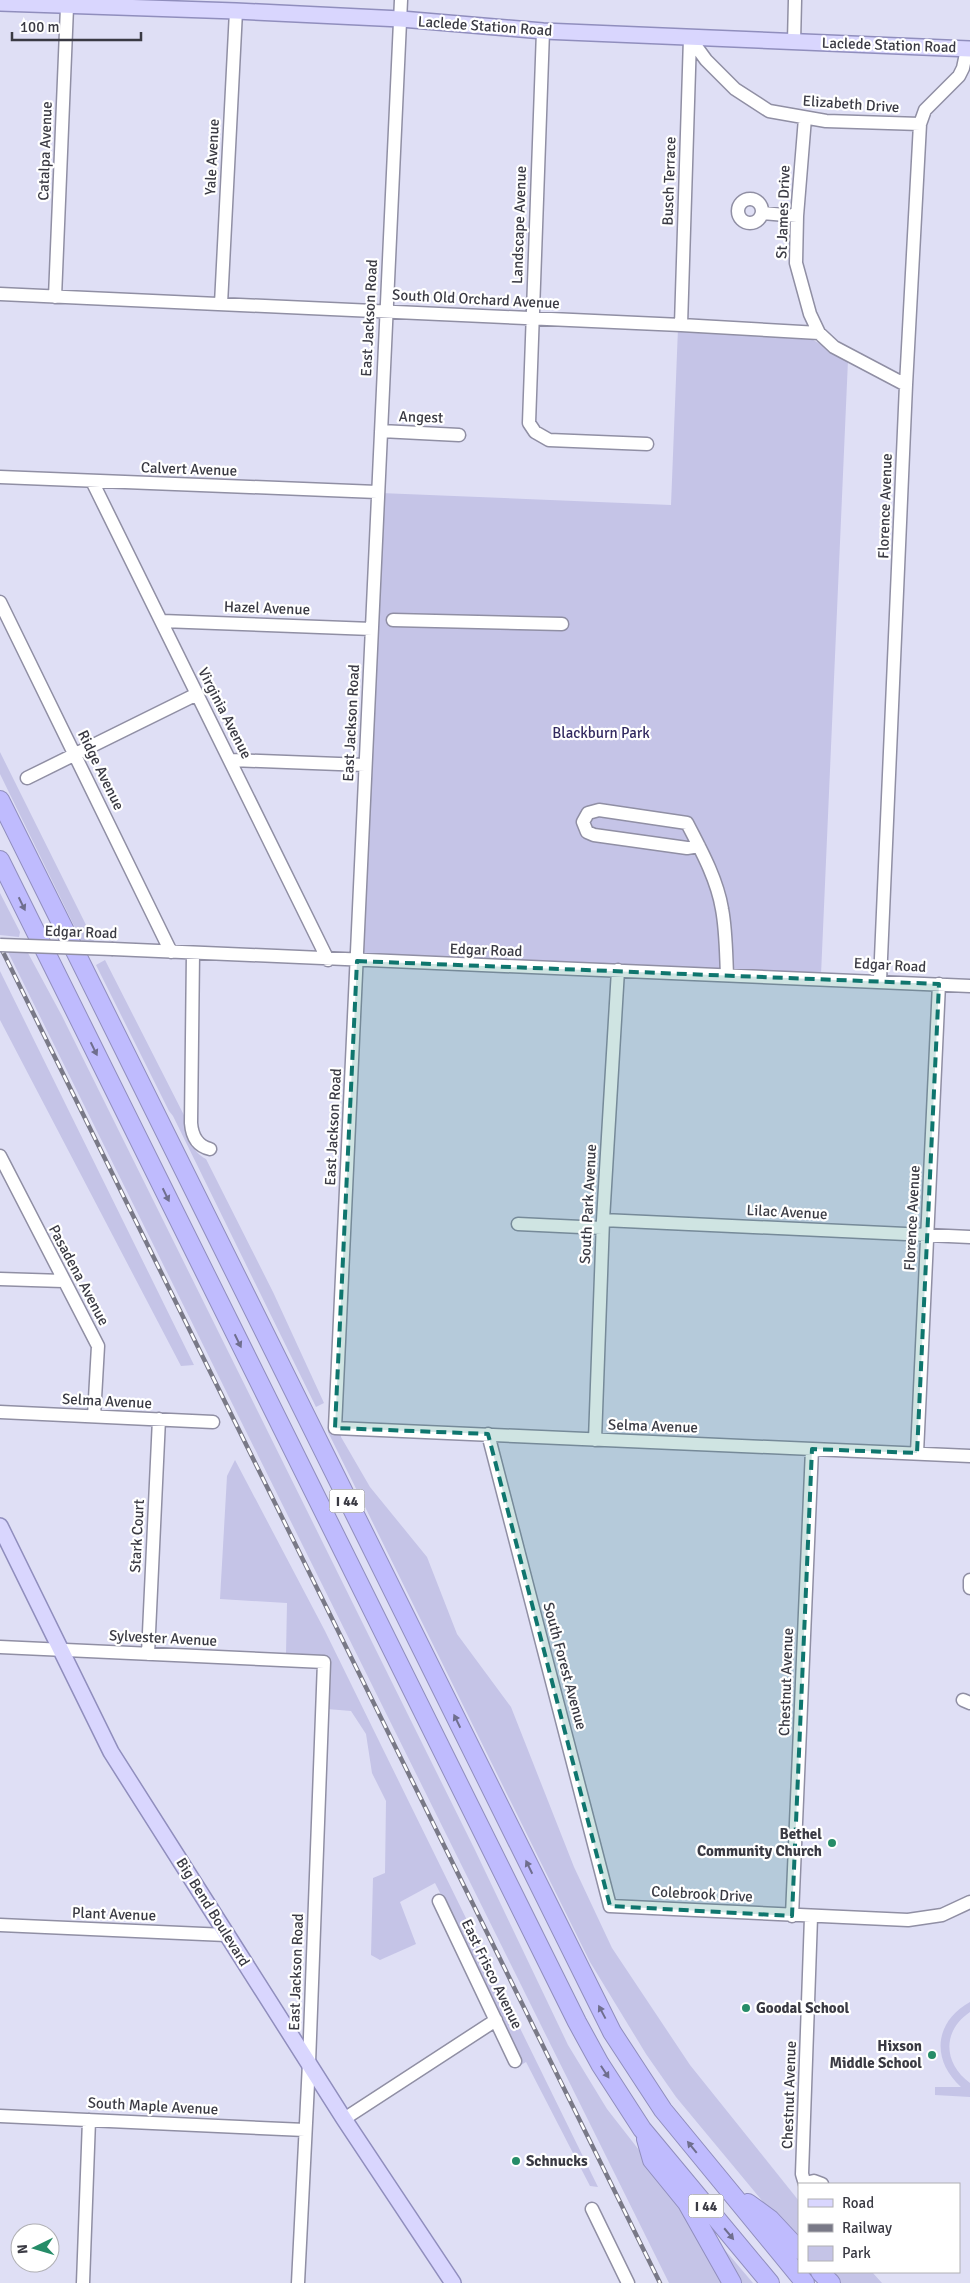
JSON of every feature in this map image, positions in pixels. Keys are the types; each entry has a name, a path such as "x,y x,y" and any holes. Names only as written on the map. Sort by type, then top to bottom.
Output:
{"highway":[{"name":"I 44","path":"0,800 594,1998 636,2072 663,2110 805,2283"},
{"name":"I 44","path":"0,860 573,2014 600,2064 642,2129 770,2283"},
{"path":"642,2129 652,2160 687,2203 732,2283"},
{"path":"723,2184 770,2219 798,2249"},
{"path":"821,2273 831,2283"}],"main road":[{"name":"Laclede Station Road","path":"0,4 236,11 401,19 543,31 968,49"},
{"name":"Big Bend Boulevard","path":"0,1526 111,1752 344,2119 453,2283"}],"street":[{"name":"East Jackson Road","path":"335,1428 401,0"},
{"path":"794,42 795,0"},
{"name":"Catalpa Avenue","path":"55,297 67,7"},
{"name":"Yale Avenue","path":"221,304 236,11"},
{"name":"Landscape Avenue","path":"543,31 528,417 535,432 549,440 647,444"},
{"name":"Elizabeth Drive","path":"690,38 706,60 735,89 752,102 769,111 805,118 920,124"},
{"name":"Busch Terrace","path":"681,325 690,38"},
{"name":"Florence Avenue","path":"880,981 906,385 920,124 925,110 959,76 964,68 968,49"},
{"name":"St James Drive","path":"805,118 797,216 796,263 808,308 819,334"},
{"path":"762,213 797,216"},
{"name":"South Old Orchard Avenue","path":"0,294 681,325 819,334"},
{"path":"819,334 834,347 906,385"},
{"name":"Angest","path":"381,432 459,435"},
{"name":"Calvert Avenue","path":"0,478 377,492"},
{"name":"Virginia Avenue","path":"92,481 328,960"},
{"name":"Ridge Avenue","path":"0,602 171,952"},
{"path":"393,620 562,624"},
{"name":"Hazel Avenue","path":"162,621 372,629"},
{"path":"28,778 197,694"},
{"path":"231,760 365,765"},
{"path":"699,846 687,848 594,835 587,832 583,822 588,812 599,810 687,823 699,846 713,878 722,909 727,975"},
{"name":"Edgar Road","path":"0,945 970,986"},
{"path":"193,953 191,1123 196,1140 202,1147 210,1149"},
{"name":"South Park Avenue","path":"595,1440 602,1224 618,970"},
{"name":"Florence Avenue","path":"917,1453 939,984"},
{"name":"Pasadena Avenue","path":"0,1156 98,1346 94,1416"},
{"name":"Lilac Avenue","path":"518,1224 602,1224 970,1237"},
{"path":"0,1279 63,1281"},
{"name":"Selma Avenue","path":"0,1412 213,1422"},
{"name":"Stark Court","path":"148,1654 159,1419"},
{"name":"Selma Avenue","path":"335,1428 970,1456"},
{"name":"South Forest Avenue","path":"488,1434 610,1906"},
{"name":"Chestnut Avenue","path":"792,1916 812,1449"},
{"path":"970,1580 970,1588"},
{"name":"Sylvester Avenue","path":"0,1647 324,1662"},
{"name":"East Jackson Road","path":"298,2283 304,2130 309,2063 324,1662"},
{"name":"East Frisco Avenue","path":"439,1901 515,2061"},
{"path":"811,1917 925,1919 956,1910 970,1902"},
{"name":"Colebrook Drive","path":"610,1906 811,1917"},
{"name":"Chestnut Avenue","path":"811,1917 802,2174 805,2183 814,2181 819,2183"},
{"name":"Plant Avenue","path":"0,1925 226,1935"},
{"path":"344,2119 496,2020"},
{"name":"South Maple Avenue","path":"0,2116 304,2130"},
{"path":"83,2283 89,2120"},
{"path":"592,2209 628,2283"}],"highlighted area":[{"path":"357,961 939,984 917,1453 812,1449 792,1916 610,1906 488,1434 335,1428"}],"green space":[{"name":"Blackburn Park","path":"678,328 808,337 848,360 821,975 360,959 380,493 671,505"},
{"path":"0,752 95,943 82,942 0,774"},
{"path":"0,893 20,932 19,937 0,935"},
{"path":"8,952 28,953 62,1016 475,1850 568,2045 607,2109 692,2218 727,2283 669,2283"},
{"path":"105,960 189,1125 191,1140 195,1149 206,1159 273,1292 324,1403 316,1407 173,1116 96,965"},
{"path":"0,971 194,1365 181,1366 0,1020"},
{"path":"328,1432 341,1433 341,1437 370,1487 427,1557 457,1634 511,1707 574,1867 612,1948 690,2065 798,2200 798,2244 676,2097 646,2054 590,1962"},
{"path":"235,1460 325,1631 598,2187 590,2186 526,2062 521,2065 485,1981 435,1883 400,1902 416,1944 380,1960 371,1955 373,1878 385,1873 386,1801 372,1773 366,1734 351,1711 327,1709 327,1658 325,1655 286,1654 287,1603 220,1599 227,1476"},
{"path":"970,2002 970,2012 954,2028 949,2047 955,2066 970,2083 970,2097 935,2095 935,2087 961,2087 951,2076 945,2065 941,2054 941,2042 943,2031 949,2020 958,2010"},
{"path":"719,2243 753,2283 736,2283"},
{"path":"826,2273 873,2273 882,2283 836,2283"}],"railway":[{"path":"0,946 660,2283"}],"place":[{"name":"Bethel Community Church","path":"832,1843"},
{"name":"Goodal School","path":"746,2008"},
{"name":"Hixson Middle School","path":"932,2055"},
{"name":"Schnucks","path":"516,2161"}]}
